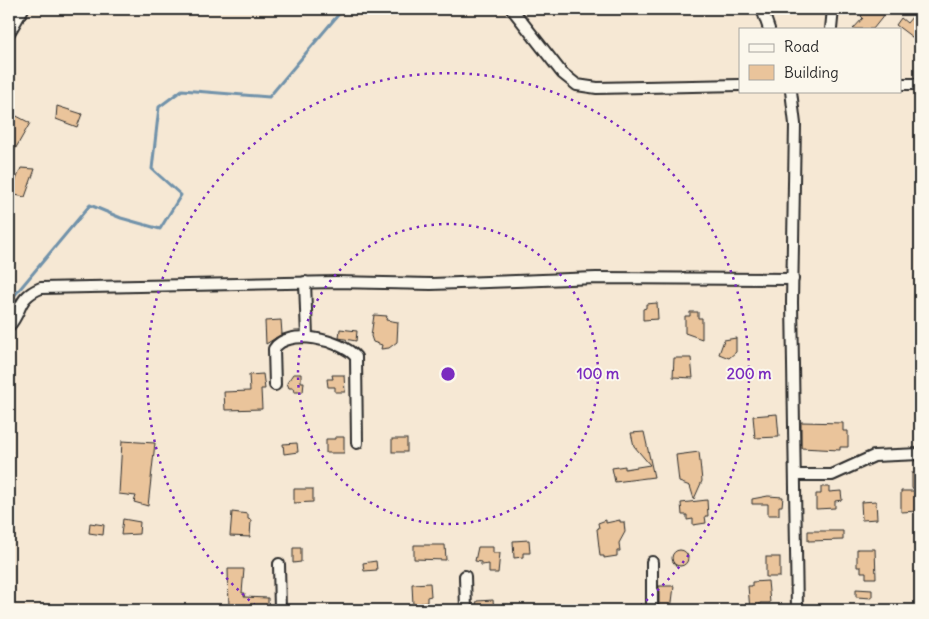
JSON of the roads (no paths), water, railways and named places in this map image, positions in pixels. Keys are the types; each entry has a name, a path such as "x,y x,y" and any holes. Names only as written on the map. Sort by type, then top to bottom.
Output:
{"street":[{"path":"9,33 23,9"},
{"path":"512,9 562,73 577,85 597,88 739,85"},
{"path":"762,9 769,28"},
{"path":"831,28 833,9"},
{"path":"902,84 920,84"},
{"path":"791,92 795,142 793,279 797,610"},
{"path":"9,326 19,305 31,292 41,288 305,282 430,284 596,278 793,279"},
{"path":"305,282 307,337"},
{"path":"275,385 274,349 282,341 307,337 332,341 349,348 356,356 357,443"},
{"path":"796,474 832,475 874,456 920,454"},
{"path":"652,562 652,610"},
{"path":"279,564 280,610"},
{"path":"465,576 466,610"}],"waterway":[{"path":"9,302 90,205 121,218 160,229 181,195 152,169 159,107 182,90 269,97 343,9"},
{"path":"9,447 11,452 9,457"}]}
